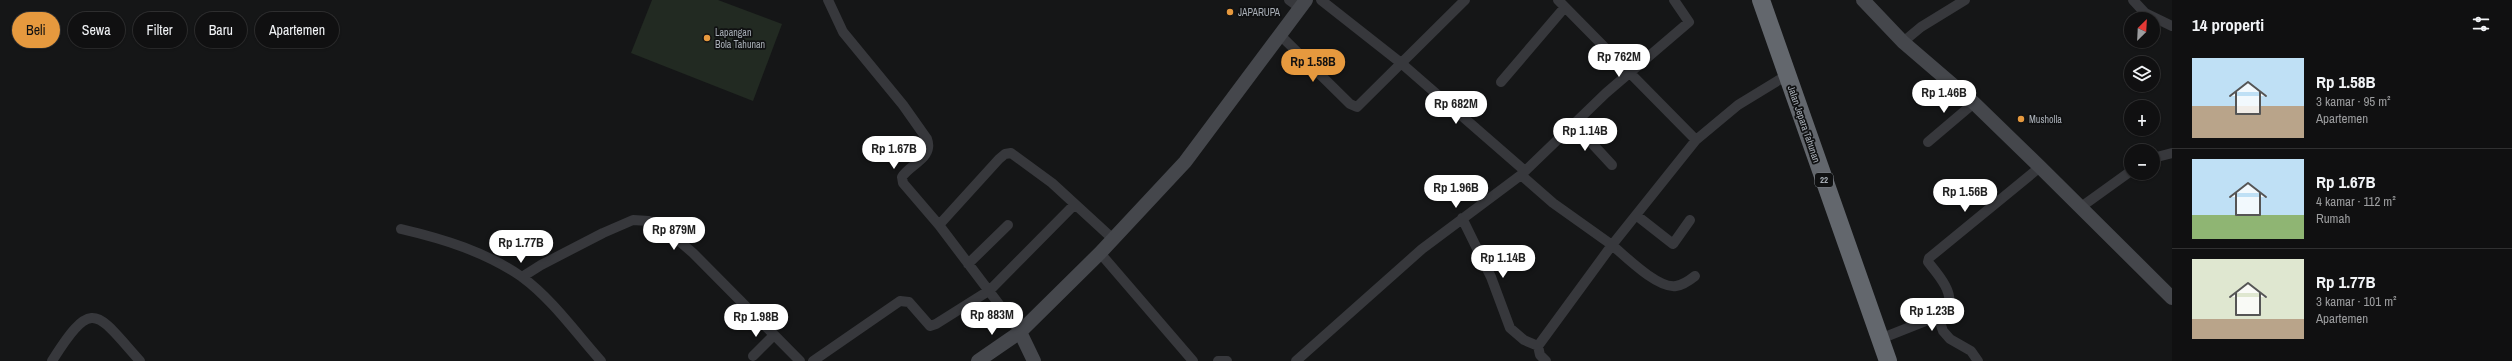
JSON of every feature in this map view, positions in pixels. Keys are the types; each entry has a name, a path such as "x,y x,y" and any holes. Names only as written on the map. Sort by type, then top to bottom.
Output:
{"highway":[{"name":"Jalan Jepara Tahunan","path":"1761,0 1888,361"}],"street":[{"path":"828,0 843,32 904,104 927,139 929,145 926,154 906,171 902,180 990,290 1020,332 1034,361"},
{"path":"1320,0 1402,63 1523,173 1553,203 1642,270 1665,285 1681,285 1695,276"},
{"path":"1281,36 1350,104 1357,107 1465,0"},
{"path":"1296,361 1422,249 1523,173 1629,72 1689,22 1674,0"},
{"path":"1863,0 1903,42 1974,103 2172,298"},
{"path":"1903,42 1921,27 1964,0"},
{"path":"2133,0 2145,13 2172,26"},
{"path":"978,361 1020,332 1100,253 1185,162 1281,36 1299,3"},
{"path":"1501,82 1562,3 1696,140"},
{"path":"1546,361 1540,356 1538,346 1612,246 1696,140 1738,105 1787,75"},
{"path":"1928,142 1974,103"},
{"path":"1575,125 1612,164"},
{"path":"939,225 1008,153 1021,159 1113,239"},
{"path":"2160,156 2172,153"},
{"path":"1880,339 1938,316 1948,307 1950,299 1948,292 1928,262 1929,258 2040,167"},
{"path":"2081,207 2124,176"},
{"path":"813,361 900,301 909,302 930,326 990,290 1074,204"},
{"path":"1636,215 1673,244 1690,220"},
{"path":"1462,218 1491,277 1510,328 1524,340 1538,346"},
{"path":"522,278 541,265 603,233 633,220 649,221 663,227 693,253 800,361"},
{"path":"968,264 1008,225"},
{"path":"401,229 435,237 476,252 522,278 544,298 601,361"},
{"path":"1100,253 1193,361"},
{"path":"1938,316 1943,331 1950,339 1971,351 1978,361"},
{"path":"52,361 80,322 90,317 96,317 106,323 140,361"},
{"path":"753,356 774,335"},
{"path":"1218,361 1228,361"}],"shaded area":[{"name":"Lapangan Bola Tahunan","path":"652,0 718,0 782,24 753,101 631,53"}],"place":[{"name":"JAPARUPA","path":"1230,12"},
{"name":"Lapangan Bola Tahunan","path":"707,38"},
{"name":"Musholla","path":"2021,119"}]}
